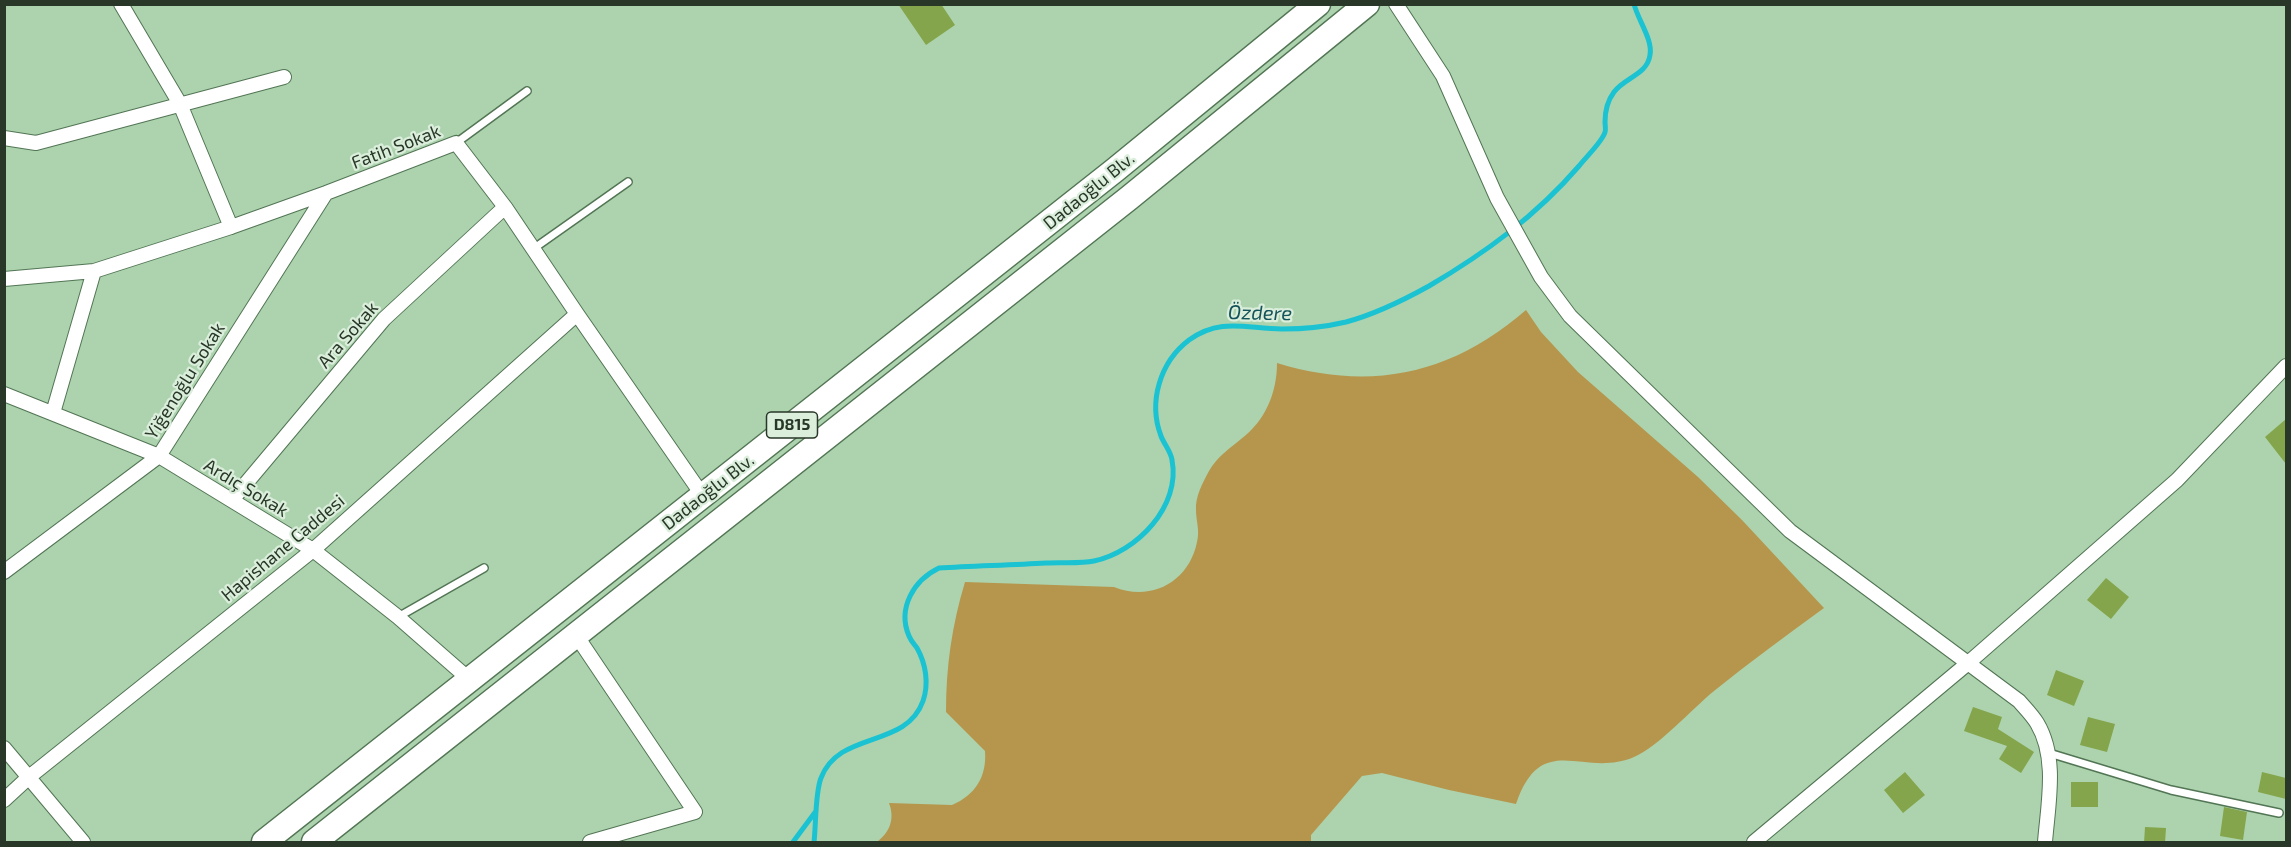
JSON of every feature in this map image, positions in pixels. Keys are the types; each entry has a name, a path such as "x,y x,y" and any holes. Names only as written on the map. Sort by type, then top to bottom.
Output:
{"highway":[{"name":"Dadaoğlu Blv.","path":"264,843 1115,170 1318,4"},
{"name":"Dadaoğlu Blv.","path":"314,843 1129,198 1366,4"}],"street":[{"path":"121,4 180,104 231,227"},
{"path":"1396,4 1443,76 1497,198 1541,277 1570,316 1790,531 2019,701 2036,721 2049,753 2045,843"},
{"path":"4,138 36,143 284,77"},
{"name":"Fatih Sokak","path":"4,279 94,271 231,227 456,143 505,207 703,496"},
{"name":"Yiğenoğlu Sokak","path":"4,572 159,456 326,193"},
{"name":"Ara Sokak","path":"232,500 384,319 505,207"},
{"path":"53,413 94,271"},
{"name":"Hapishane Caddesi","path":"4,800 29,777 314,550 577,314"},
{"path":"1754,843 1967,664 2176,480 2286,366"},
{"name":"Ardıç Sokak","path":"4,394 159,456 314,550 398,617 470,680"},
{"path":"576,635 695,812 591,843"},
{"path":"4,748 83,843"}],"lane":[{"path":"456,143 527,91"},
{"path":"533,249 628,182"},
{"path":"398,617 484,568"},
{"path":"2049,753 2171,790 2279,813"}],"shaded area":[{"path":"1526,310 1541,332 1578,372 1698,477 1742,520 1824,608 1714,691 1654,745 1643,752 1615,762 1551,762 1538,768 1526,781 1516,804 1382,773 1362,776 1311,835 1311,842 877,842 890,825 889,803 952,805 967,796 982,777 985,751 946,712 951,646 965,582 1114,587 1141,592 1166,585 1177,578 1193,556 1198,538 1197,500 1204,480 1216,462 1257,424 1263,415 1275,385 1277,363 1312,372 1346,376 1378,376 1409,371 1440,363 1469,349 1498,332"}],"building":[{"path":"898,4 941,4 955,25 926,45"},
{"path":"2286,419 2286,464 2265,437"},
{"path":"2106,578 2129,597 2111,619 2087,600"},
{"path":"2056,670 2084,681 2074,706 2047,695"},
{"path":"1973,707 2002,717 1998,729 2034,752 2021,773 1999,759 2007,746 1964,731"},
{"path":"2088,717 2115,724 2107,752 2080,745"},
{"path":"1905,772 1925,795 1903,813 1884,790"},
{"path":"2262,772 2286,778 2286,799 2258,792"},
{"path":"2071,782 2098,782 2098,807 2071,807"},
{"path":"2224,807 2247,812 2243,840 2220,836"},
{"path":"2145,827 2166,828 2165,843 2144,843"}],"waterway":[{"name":"Özdere","path":"814,842 819,784 830,763 842,752 902,727 914,716 923,701 926,688 924,667 920,654 909,636 905,615 915,587 939,568 1094,561 1126,548 1140,537 1163,510 1170,494 1173,477 1172,460 1157,423 1156,396 1164,371 1179,349 1201,333 1223,326 1306,328 1338,324 1368,315 1429,286 1509,232 1563,184 1597,145 1604,136 1606,110 1612,95 1640,72 1648,62 1649,43 1634,4"},
{"path":"793,842 816,811"}]}
